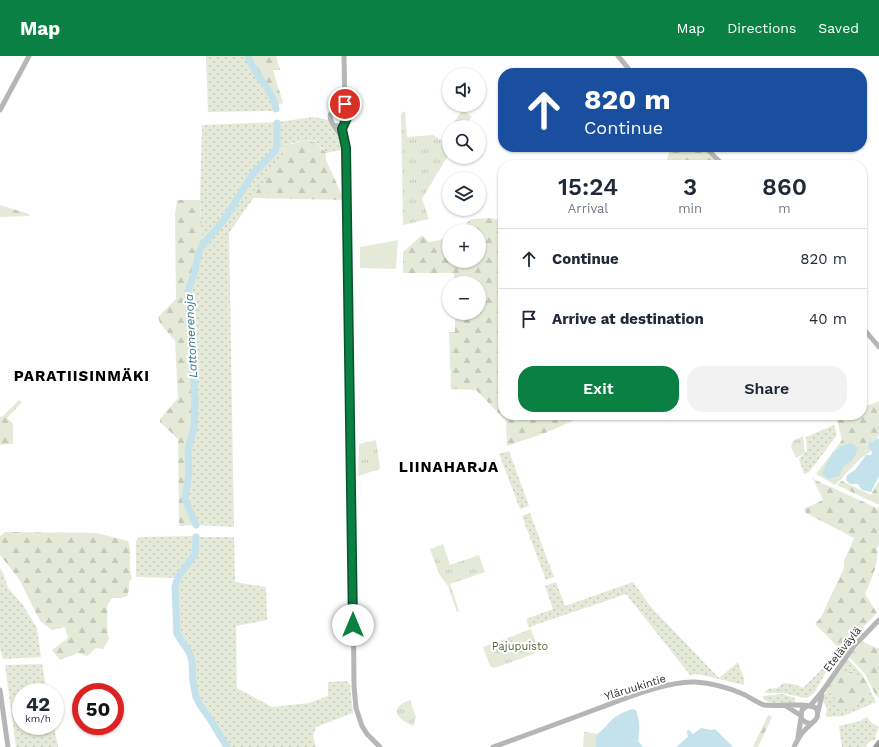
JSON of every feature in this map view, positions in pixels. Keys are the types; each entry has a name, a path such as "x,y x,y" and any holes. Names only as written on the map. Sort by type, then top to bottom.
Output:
{"highway":[{"path":"876,747 879,743"}],"main road":[{"path":"0,110 29,56"},
{"path":"344,56 346,91 345,112 347,118 342,129 346,148 346,240 354,686 356,708 362,726 367,734 380,747"},
{"path":"618,56 628,68"},
{"path":"344,141 330,119 333,111 338,109 341,104 346,91"},
{"path":"338,109 345,112"},
{"path":"334,124 339,126 343,124"},
{"path":"710,152 718,160"},
{"path":"867,333 879,346"},
{"name":"Eteläväylä","path":"809,706 822,692 854,646 879,620"},
{"name":"Yläruukintie","path":"493,747 628,698 680,683 696,682 723,687 763,704 809,706"},
{"path":"0,690 8,747"},
{"name":"Eteläväylä","path":"818,712 822,692"},
{"name":"Yläruukintie","path":"785,706 801,716"},
{"path":"794,747 798,738 802,710 809,706 816,708 818,712 817,719 798,738"},
{"path":"801,716 808,724 812,723"}],"green space":[{"path":"206,56 247,56 253,70 269,96 274,111 208,112"},
{"path":"250,56 276,56 280,70 273,70 283,103 278,105 254,67"},
{"path":"405,111 407,137 433,135 442,140 443,164 422,199 429,219 403,225 401,114"},
{"path":"461,112 465,112 472,116 469,120 456,120"},
{"path":"313,117 330,120 344,141 342,150 326,153 317,143 309,140 283,145 284,154 229,233 234,527 196,525 185,499 189,473 188,450 194,427 195,400 188,291 202,246 200,200 202,125 276,122 277,132 278,122"},
{"path":"306,140 317,143 326,153 326,160 344,200 252,198 284,154 282,145"},
{"path":"669,152 706,152 714,160 667,160"},
{"path":"177,200 200,200 202,246 188,291 195,400 194,427 188,450 189,473 185,499 196,525 179,526 178,439 160,422 160,419 178,398 175,341 160,323 158,317 176,299 175,214"},
{"path":"0,205 29,214 30,216 0,217"},
{"path":"492,218 498,220 498,413 476,390 451,389 449,332 455,332 455,320 486,320 486,276 454,276 454,273 403,273 403,252 422,235 429,242 442,239 442,268 486,268 486,224 466,224 471,219"},
{"path":"398,240 396,268 360,268 360,247"},
{"path":"19,400 22,402 7,418 13,424 13,444 0,445 0,416 2,417"},
{"path":"879,401 879,435 873,442 870,452 861,458 835,485 816,474 842,440 837,420 867,420 867,406"},
{"path":"505,420 574,420 556,429 507,446"},
{"path":"834,425 837,435 809,472 804,474 799,459 807,451 806,437"},
{"path":"803,436 805,453 796,458 791,447 793,441"},
{"path":"376,440 380,469 358,476 359,444"},
{"path":"509,451 529,506 520,509 499,454"},
{"path":"812,477 815,480 879,509 879,545 877,548 877,560 865,594 877,613 841,650 815,624 821,617 844,568 844,561 854,538 806,513 804,509 823,500"},
{"path":"879,480 879,505 837,485 842,481 871,495"},
{"path":"530,513 554,577 546,580 522,516"},
{"path":"5,532 97,533 128,541 132,578 129,582 127,596 112,598 107,606 107,627 109,639 103,649 96,648 87,656 78,653 60,660 52,650 68,638 65,627 52,630 40,621 19,579 0,555 0,536"},
{"path":"194,536 193,554 174,578 136,577 136,541 139,537"},
{"path":"198,537 234,537 235,582 266,587 267,620 236,626 237,688 272,707 309,703 328,696 328,682 346,681 350,684 353,713 316,727 313,736 316,747 229,747 210,714 202,704 196,693 195,663 191,653 181,639 178,628 177,584 197,555"},
{"path":"443,544 450,565 479,555 485,572 450,584 459,611 457,612 448,586 439,574 430,549"},
{"path":"0,568 8,588 23,605 37,628 41,657 3,659 0,648"},
{"path":"556,582 565,606 633,582 651,607 719,678 738,662 744,679 744,685 698,674 690,675 626,594 529,627 526,619 553,609 545,586"},
{"name":"Pajupuisto","path":"531,629 538,649 534,654 494,668 490,666 483,647"},
{"path":"863,642 879,649 879,697 876,696 865,674 849,657"},
{"path":"848,659 862,674 876,702 844,716 826,717 826,706 822,701 828,688"},
{"path":"42,664 45,683 12,683 12,717 5,665"},
{"path":"825,666 828,668 815,692 809,697 804,698 783,693 764,693 768,689 778,688 783,683 794,684 803,688"},
{"path":"843,672 852,672 857,680 862,674 871,691 867,699 849,710 836,706 837,702 833,692 833,681 838,674"},
{"path":"782,694 795,698 795,704 778,704 766,701 763,698 763,696"},
{"path":"410,700 416,717 413,726 402,720 397,713 399,706"},
{"path":"768,715 772,717 758,747 753,747"},
{"path":"867,717 873,724 879,727 875,737 876,739 870,741 865,747 842,747 839,726 860,721"},
{"path":"584,732 598,734 596,747 583,747"},
{"path":"14,735 56,735 58,747 16,747"}],"water":[{"path":"877,438 879,439 879,476 871,492 862,490 858,484 850,484 846,480 847,475 855,470 866,455 871,455 872,452 868,448 869,442 873,442"},
{"path":"851,443 858,448 855,456 843,468 840,476 828,479 822,474 833,454 845,444"},
{"path":"632,709 636,710 639,726 638,741 643,747 596,747 597,736 612,719 621,713"},
{"path":"701,728 711,730 715,729 733,747 676,747 688,737 687,731 689,730 693,734"}],"waterway":[{"name":"Lattomerenoja","path":"248,56 254,69 268,89 276,109"},
{"name":"Lattomerenoja","path":"196,525 185,499 189,473 188,450 194,427 195,400 188,291 202,246 224,220 252,175 275,151 277,144 277,123"},
{"name":"Lattomerenoja","path":"196,537 195,554 178,577 175,587 177,634 189,652 192,661 193,682 196,697 227,747"}],"district":[{"name":"PARATIISINMÄKI","path":"82,376"},
{"name":"LIINAHARJA","path":"449,467"}],"route":[{"path":"345,104 347,118 342,129 346,148 346,240 350,364 353,625"}]}
